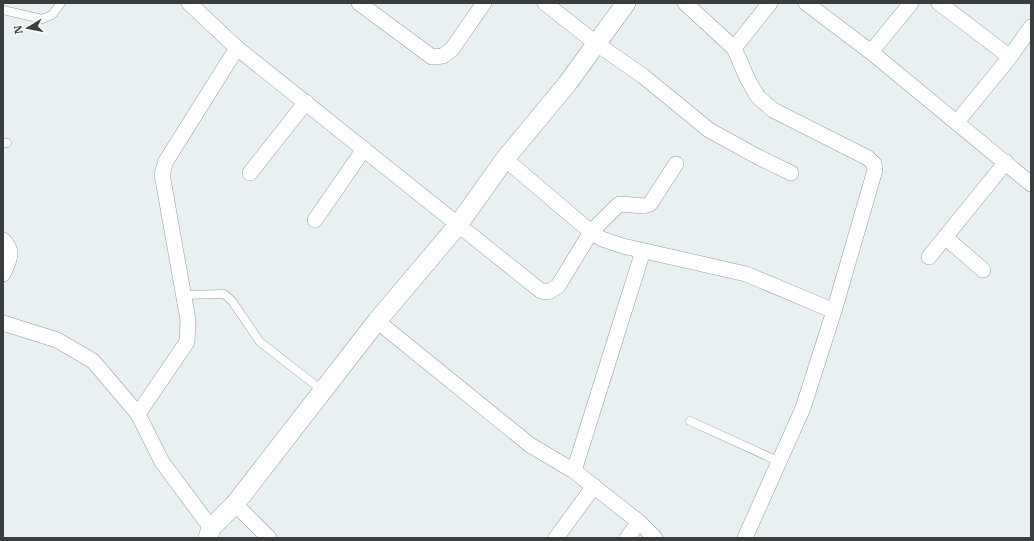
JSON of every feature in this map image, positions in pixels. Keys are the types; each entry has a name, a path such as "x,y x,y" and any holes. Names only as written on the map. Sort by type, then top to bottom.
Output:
{"street":[{"path":"189,3 237,48 541,291 548,292 558,286 592,232 620,204 644,206 650,204 676,164"},
{"path":"359,3 432,57 443,56 452,49 484,3"},
{"path":"545,3 596,44 643,76 709,130 791,173"},
{"path":"3,323 57,340 93,361 138,414 162,462 210,533 235,504 377,321 458,225 505,159 567,84 626,3"},
{"path":"686,3 734,48 748,80 758,97 773,110 868,158 874,164 874,177 803,408 745,538"},
{"path":"734,48 770,3"},
{"path":"806,3 871,52 1031,184"},
{"path":"871,52 911,3"},
{"path":"939,3 1010,57"},
{"path":"957,122 1010,57 1031,27"},
{"path":"138,414 187,342 188,320 162,174 166,161 237,48"},
{"path":"250,173 306,102"},
{"path":"315,220 364,148"},
{"path":"505,159 592,232 602,238 643,251 746,274 834,311"},
{"path":"929,257 1006,162"},
{"path":"945,237 983,270"},
{"path":"3,240 10,250 11,256 3,274"},
{"path":"574,471 643,251"},
{"path":"377,321 530,445 574,471 639,522 655,538"},
{"path":"556,538 594,486"},
{"path":"235,504 269,538"},
{"path":"627,538 639,522"}],"lane":[{"path":"3,10 42,19 52,15 61,3"},
{"path":"184,295 224,294 232,301 260,342 323,391"},
{"path":"690,421 780,462"}]}
